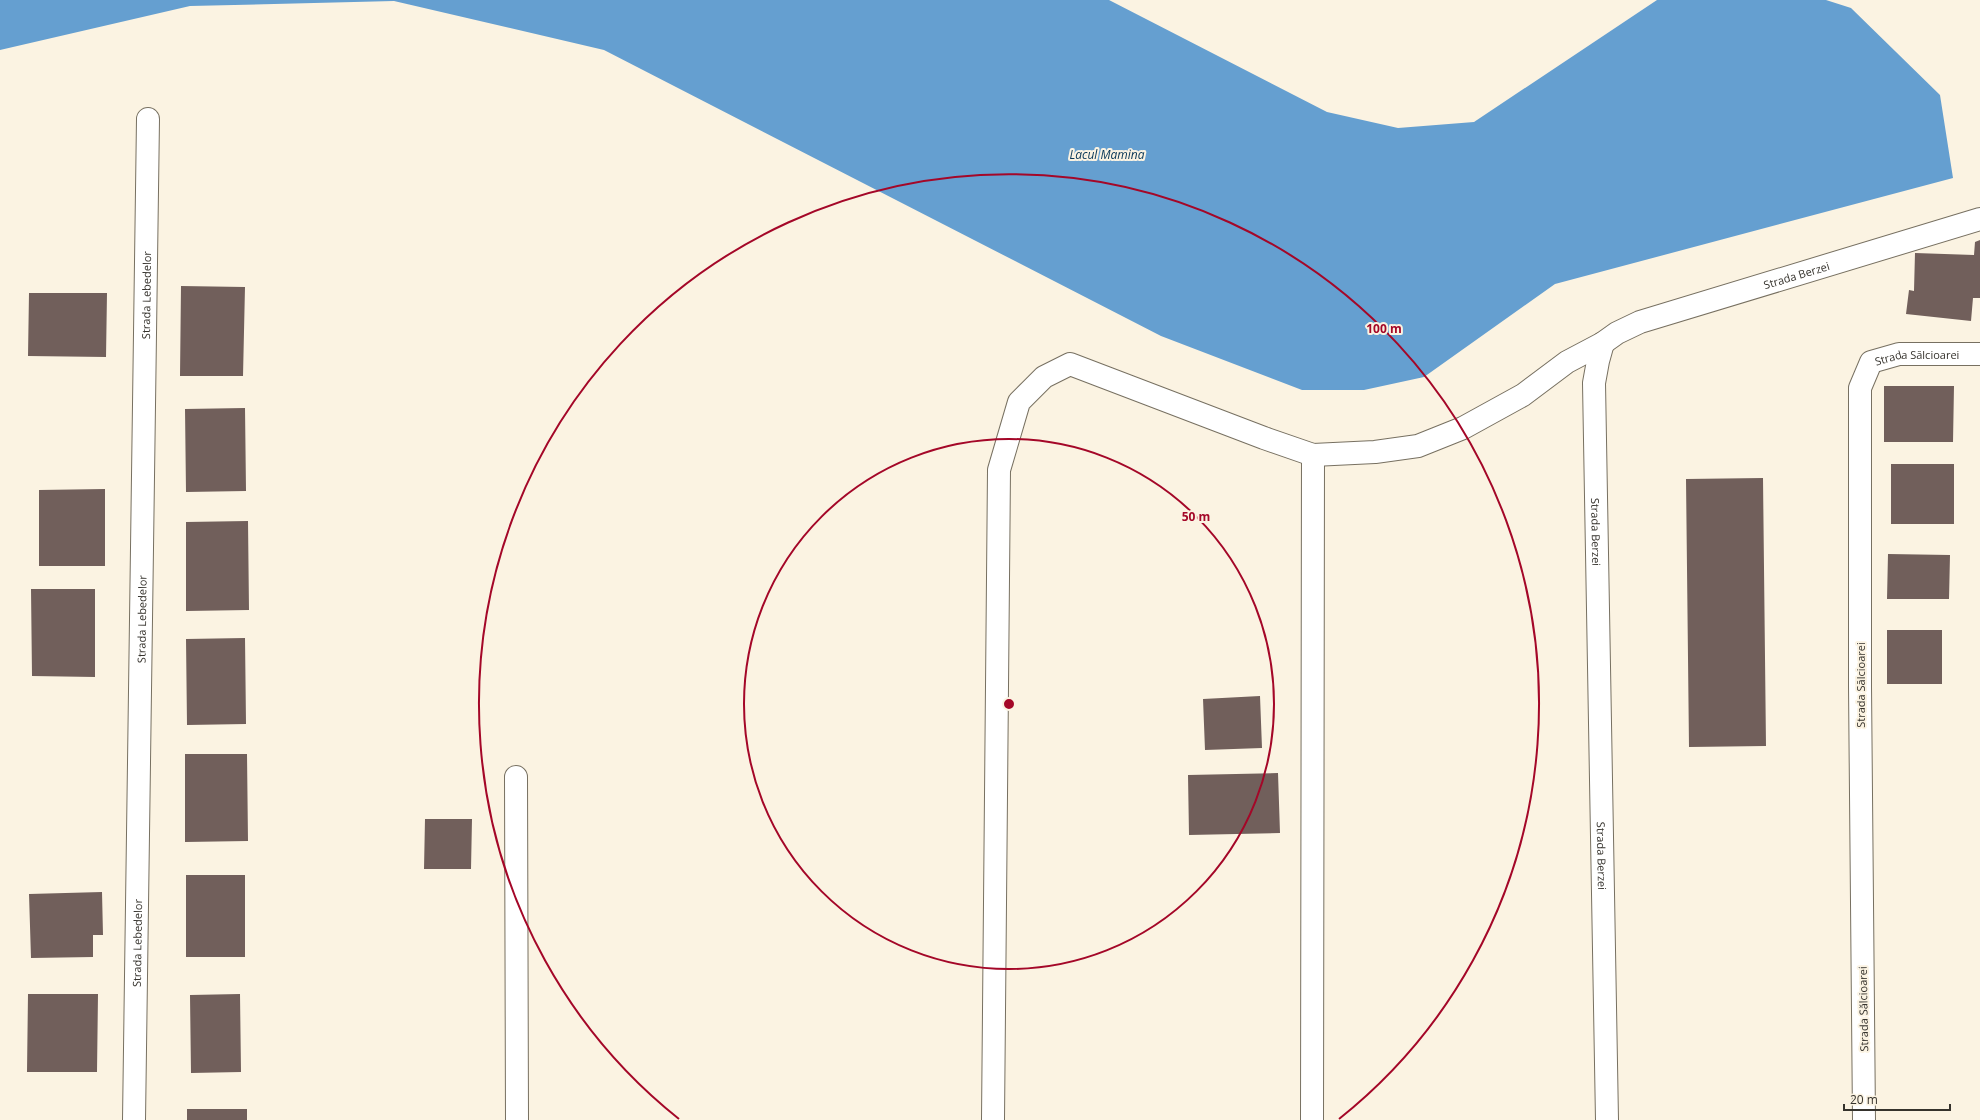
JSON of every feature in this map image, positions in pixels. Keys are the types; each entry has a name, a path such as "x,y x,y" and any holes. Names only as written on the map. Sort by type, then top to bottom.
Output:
{"street":[{"name":"Strada Lebedelor","path":"134,1120 148,119"},
{"name":"Strada Berzei","path":"1607,1120 1594,383 1598,361 1604,344 1617,332 1640,322 1980,219"},
{"path":"993,1120 1000,470 1019,402 1044,377 1070,364 1264,438 1313,455 1375,452 1418,446 1464,428 1523,396 1567,362 1604,344"},
{"name":"Strada Sălcioarei","path":"1864,1120 1860,686 1860,388 1871,362 1899,354 1980,354"},
{"path":"1312,1120 1314,680 1313,455"},
{"path":"516,777 517,1120"}],"water":[{"name":"Lacul Mamina","path":"0,0 1109,0 1327,112 1398,128 1474,122 1657,0 1826,0 1851,8 1940,95 1953,178 1555,284 1424,377 1364,390 1302,390 1161,336 604,50 394,1 190,6 0,50"}],"building":[{"path":"1980,240 1980,298 1973,298 1971,321 1906,314 1909,290 1914,291 1915,253 1974,255 1975,242"},
{"path":"181,286 245,287 243,376 180,376"},
{"path":"29,293 107,293 106,357 28,356"},
{"path":"1884,386 1954,386 1953,442 1884,442"},
{"path":"245,408 246,491 186,492 185,409"},
{"path":"1891,464 1954,464 1954,524 1891,524"},
{"path":"1763,478 1766,746 1689,747 1686,479"},
{"path":"105,489 105,566 39,566 39,490"},
{"path":"248,521 249,610 186,611 186,522"},
{"path":"1888,554 1950,555 1949,599 1887,599"},
{"path":"31,589 95,589 95,677 32,676"},
{"path":"1887,630 1942,630 1942,684 1887,684"},
{"path":"245,638 246,724 187,725 186,639"},
{"path":"1260,696 1262,748 1205,750 1203,699"},
{"path":"185,754 247,754 248,841 185,842"},
{"path":"1278,773 1280,833 1189,835 1188,775"},
{"path":"425,819 472,819 471,869 424,869"},
{"path":"186,875 245,875 245,957 186,957"},
{"path":"102,892 103,935 93,935 93,957 31,958 29,894"},
{"path":"28,994 98,994 97,1072 27,1072"},
{"path":"240,994 241,1072 191,1073 190,995"},
{"path":"187,1109 247,1109 247,1120 187,1120"}]}
